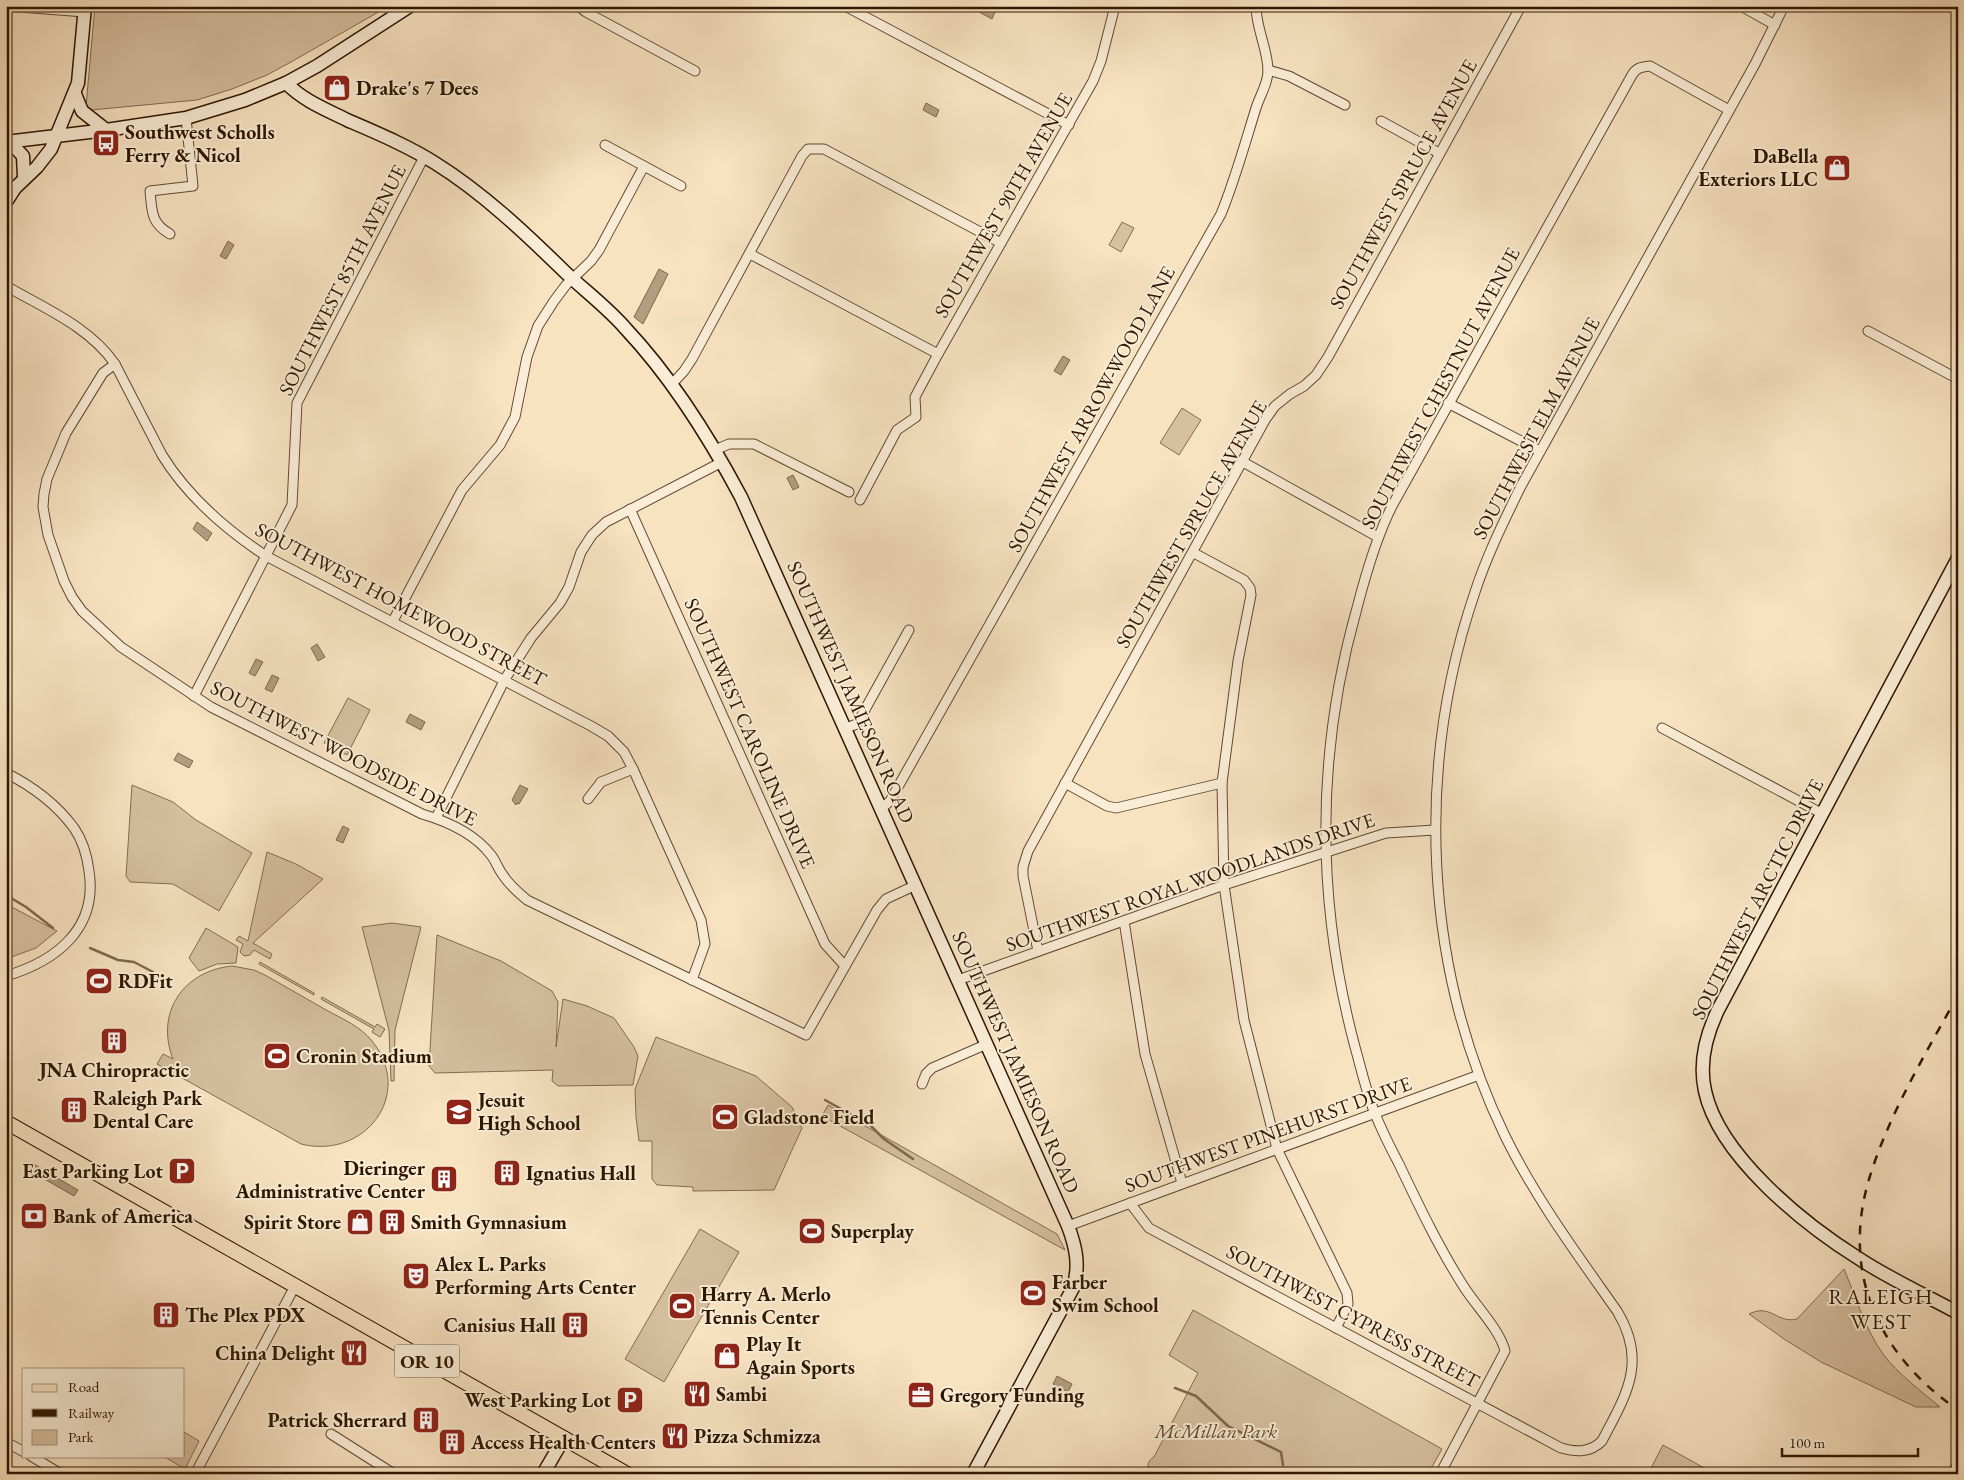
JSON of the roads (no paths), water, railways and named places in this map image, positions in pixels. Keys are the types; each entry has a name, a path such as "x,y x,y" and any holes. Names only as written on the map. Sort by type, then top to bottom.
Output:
{"main road":[{"name":"OR 10","path":"6,1122 627,1474"}],"street":[{"path":"6,6 85,9 78,83 75,94 55,136 51,149 44,159 24,177 6,202"},
{"path":"8,142 186,118 245,100 286,83 317,66 410,6"},
{"path":"578,6 695,71"},
{"path":"845,6 1069,125"},
{"name":"SOUTHWEST 90TH AVENUE","path":"860,500 897,430 916,417 916,397 938,354 1093,81 1101,61 1115,6"},
{"path":"1256,6 1256,24 1268,70 1289,76 1345,105"},
{"name":"SOUTHWEST SPRUCE AVENUE","path":"1038,951 1023,867 1028,851 1194,553 1265,420 1275,406 1304,386 1316,375 1328,358 1521,6"},
{"path":"1741,6 1775,24"},
{"name":"SOUTHWEST ELM AVENUE","path":"1568,1450 1584,1451 1597,1446 1602,1441 1628,1390 1632,1372 1631,1344 1627,1330 1617,1311 1564,1237 1528,1179 1504,1135 1479,1076 1460,1016 1447,955 1437,878 1435,830 1440,746 1452,672 1459,645 1475,592 1495,540 1540,451 1729,110 1784,6"},
{"name":"SOUTHWEST CHESTNUT AVENUE","path":"1440,1474 1504,1356 1503,1345 1431,1233 1375,1114 1343,1002 1328,901 1325,852 1326,791 1332,729 1348,639 1378,537 1392,506 1635,70 1650,66 1729,110"},
{"name":"SOUTHWEST ARROW-WOOD LANE","path":"882,808 890,801 1221,214 1266,82 1268,70"},
{"name":"SOUTHWEST JAMIESON ROAD","path":"286,83 295,92 313,104 424,157 454,176 515,224 626,329 672,384 715,450 763,542 1075,1243 1078,1261 1073,1288 973,1474"},
{"path":"75,94 79,107 85,115 106,130"},
{"path":"170,234 160,228 153,218 150,191 193,186 186,118"},
{"path":"1381,121 1439,153"},
{"path":"8,142 23,156 24,177"},
{"path":"605,146 681,186"},
{"path":"672,384 684,372 692,359 802,156 808,149 824,149 1001,243"},
{"name":"SOUTHWEST 85TH AVENUE","path":"194,696 292,505 296,403 424,157"},
{"path":"393,622 462,490 500,444 514,417 527,357 538,326 554,301 599,250 644,166"},
{"path":"750,254 938,354"},
{"name":"SOUTHWEST HOMEWOOD STREET","path":"6,286 88,334 107,352 171,469 214,517 245,542 266,556 504,679 608,736 624,752 634,768 701,920 705,944 692,980"},
{"path":"1868,331 1958,379"},
{"name":"SOUTHWEST WOODSIDE DRIVE","path":"115,364 103,373 64,439 47,479 43,507 44,522 64,582 82,611 129,653 231,718 422,814 436,818 458,829 491,854 503,876 514,890 527,900 806,1035 845,966"},
{"path":"1448,403 1540,451"},
{"path":"715,450 729,444 754,444 849,492"},
{"path":"436,818 504,679 531,638 560,603 569,587 581,552 592,535 606,522 722,462"},
{"path":"1243,462 1378,537"},
{"name":"SOUTHWEST CAROLINE DRIVE","path":"630,509 825,944 845,966"},
{"path":"1194,553 1244,580 1250,588 1251,595 1238,662 1222,783 1224,885 1244,1020 1277,1149 1347,1292 1348,1304 1336,1328"},
{"name":"SOUTHWEST ARCTIC DRIVE","path":"1958,558 1821,813 1712,1022 1705,1047 1704,1089 1710,1111 1734,1148 1752,1170 1789,1207 1831,1240 1858,1258 1958,1313"},
{"path":"846,728 857,724 909,630"},
{"path":"1662,728 1821,813"},
{"path":"588,799 601,782 634,768"},
{"path":"6,773 42,796 60,811 74,829 87,856 91,888 87,909 76,934 50,958 31,968 6,976"},
{"path":"1065,783 1107,806 1116,808 1222,783"},
{"name":"SOUTHWEST ROYAL WOODLANDS DRIVE","path":"958,980 1224,885 1325,852 1393,832 1435,830"},
{"path":"845,966 877,910 886,899 916,885"},
{"path":"1124,921 1145,1054 1182,1183"},
{"path":"922,1084 926,1074 932,1068 987,1044"},
{"name":"SOUTHWEST PINEHURST DRIVE","path":"1068,1226 1479,1076"},
{"name":"SOUTHWEST CYPRESS STREET","path":"1130,1203 1149,1228 1568,1450"},
{"path":"195,1474 295,1286"},
{"path":"331,1434 394,1474"},
{"path":"543,1474 564,1438"},
{"path":"6,1442 22,1451"},
{"path":"34,1458 61,1474"},
{"path":"1955,1474 1958,1468"}],"waterway":[{"path":"6,895 26,907 53,928"},
{"path":"90,948 118,960 134,962 153,972"},
{"path":"825,1100 870,1125 884,1139 913,1159"},
{"path":"1175,1388 1196,1396 1228,1426 1281,1452 1283,1465"},
{"path":"1325,1474 1332,1471 1342,1474"}],"railway":[{"path":"1958,995 1898,1106 1878,1152 1862,1211 1860,1245 1864,1278 1873,1308 1887,1337 1906,1364 1930,1388 1958,1410"}],"place":[{"name":"Drake's 7 Dees","path":"337,88"},
{"name":"Southwest Scholls Ferry & Nicol","path":"106,143"},
{"name":"DaBella Exteriors LLC","path":"1837,168"},
{"name":"RDFit","path":"99,981"},
{"name":"JNA Chiropractic","path":"114,1041"},
{"name":"Cronin Stadium","path":"277,1056"},
{"name":"Raleigh Park Dental Care","path":"74,1110"},
{"name":"Jesuit High School","path":"459,1112"},
{"name":"Gladstone Field","path":"725,1117"},
{"name":"East Parking Lot","path":"182,1171"},
{"name":"Ignatius Hall","path":"507,1173"},
{"name":"Dieringer Administrative Center","path":"444,1179"},
{"name":"Bank of America","path":"34,1216"},
{"name":"Spirit Store","path":"360,1222"},
{"name":"Smith Gymnasium","path":"392,1222"},
{"name":"Superplay","path":"812,1231"},
{"name":"Alex L. Parks Performing Arts Center","path":"416,1276"},
{"name":"Farber Swim School","path":"1033,1293"},
{"name":"Harry A. Merlo Tennis Center","path":"682,1306"},
{"name":"The Plex PDX","path":"166,1315"},
{"name":"Canisius Hall","path":"575,1325"},
{"name":"China Delight","path":"354,1353"},
{"name":"Play It Again Sports","path":"727,1356"},
{"name":"Sambi","path":"697,1394"},
{"name":"Gregory Funding","path":"921,1395"},
{"name":"West Parking Lot","path":"630,1400"},
{"name":"Patrick Sherrard","path":"426,1420"},
{"name":"Pizza Schmizza","path":"675,1436"},
{"name":"Access Health Centers","path":"452,1442"}],"district":[{"name":"RALEIGH WEST","path":"1881,1308"}],"park label":[{"name":"McMillan Park","path":"1216,1431"}]}
